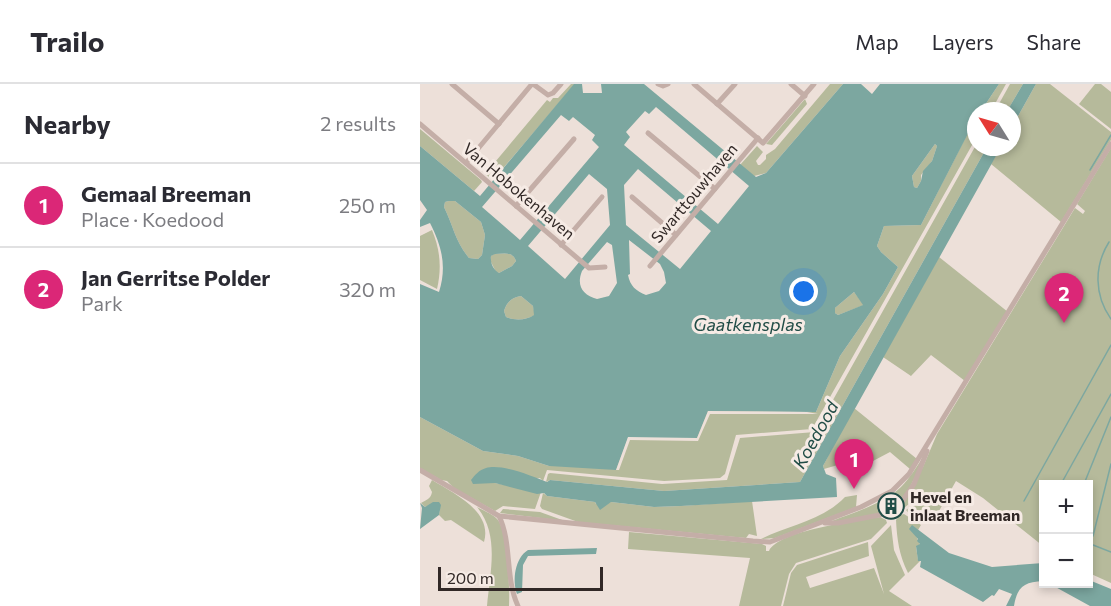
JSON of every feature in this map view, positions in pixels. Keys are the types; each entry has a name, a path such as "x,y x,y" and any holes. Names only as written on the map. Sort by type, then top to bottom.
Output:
{"street":[{"path":"452,84 499,124"},
{"path":"466,163 533,84 548,95 561,84"},
{"path":"658,84 663,86 668,84"},
{"path":"694,84 764,143 814,84"},
{"path":"717,104 735,84"},
{"path":"791,84 805,96"},
{"name":"Van Hobokenhaven","path":"420,124 587,266 590,268 605,267"},
{"path":"648,133 715,189"},
{"name":"Swarttouwhaven","path":"652,263 758,138"},
{"path":"516,206 574,139"},
{"path":"420,470 499,516 770,542 861,507 892,491 909,474 1111,144"},
{"path":"561,245 602,197"},
{"path":"632,197 676,235"},
{"path":"822,523 838,523 895,512 917,478 929,443"},
{"path":"499,516 512,593 518,606"}],"green space":[{"path":"571,84 577,84 493,180 485,174 547,100 550,102 553,98 558,98"},
{"path":"830,84 843,84 766,173 754,176 740,165 757,146 763,152 756,161 760,165 766,159 766,155 775,149"},
{"path":"999,84 1006,84 996,102 987,102"},
{"path":"1010,84 1023,84 1012,102 1000,102"},
{"path":"1036,84 1050,84 1111,132 1111,140 1061,222 991,164 996,156 1021,156 1021,111"},
{"path":"1095,84 1101,84 1111,92 1111,129 1079,104"},
{"path":"805,99 807,104 772,145 766,144"},
{"path":"420,129 481,180 482,182 474,191 420,146"},
{"path":"967,135 967,154 812,429 736,435 725,474 720,478 664,481 547,470 543,481 540,478 475,483 495,483 541,492 535,509 503,506 495,511 454,488 447,481 420,468 420,417 483,451 518,456 549,466 708,411 816,412 840,356 883,294 898,267 877,246 884,226 921,225"},
{"path":"935,144 937,146 932,161 921,175 917,188 914,187 912,176"},
{"path":"1111,148 1111,583 1093,575 1093,480 1039,480 1039,543 983,498 956,481 935,518 928,513 925,518 908,512 906,510 918,502 914,504 917,500 915,499 904,508 904,502 923,467 937,434 1075,208 1083,214 1085,211 1077,204"},
{"path":"970,156 982,156 800,482 664,491 550,480 546,482 550,473 662,484 727,480 740,438 815,432"},
{"path":"455,201 481,222 485,235 482,255 478,259 469,258 457,239 444,207 445,202"},
{"path":"432,230 439,259 437,289 420,280 420,236"},
{"path":"494,254 510,254 516,261 499,273 496,272 490,260"},
{"path":"939,257 1008,312 965,381 931,355 911,376 883,357"},
{"path":"854,292 864,305 838,315 835,313 835,308"},
{"path":"521,296 533,306 535,315 520,319 506,317 504,311 508,303"},
{"path":"854,408 917,459 910,469 890,452 873,461 855,460 824,469 823,466"},
{"path":"924,456 910,486 895,507 878,515 839,522 832,521 868,507 894,493 907,480"},
{"path":"432,480 460,497 477,512 483,521 484,542 451,520 445,521 439,515 440,508 437,502 425,507 421,503 431,496 429,486"},
{"path":"543,493 547,496 595,502 596,504 611,502 654,507 752,501 757,536 749,534 746,538 578,522 542,509 540,506"},
{"path":"857,495 856,507 775,538 761,539 826,512 845,497"},
{"path":"477,507 496,518 501,527 508,562 509,606 487,606 491,542 489,530"},
{"path":"503,509 540,512 565,521 500,513"},
{"path":"904,514 921,525 918,530 912,526 920,545 916,547 918,560 921,560 908,573 896,527 896,520"},
{"path":"880,517 887,523 871,539 796,563 789,574 781,606 739,606 750,558 628,549 629,532 762,544 766,546 766,551 769,551 787,537 802,532"},
{"path":"891,525 894,550 905,575 889,591 912,606 783,606 791,573 797,565 868,542 869,556 806,577 810,588 874,568 884,594 871,546"}],"water":[{"name":"Gaatkensplas","path":"574,84 582,84 583,93 602,93 601,84 644,84 756,177 766,173 843,84 861,84 872,94 880,84 999,84 987,102 967,102 967,136 921,225 884,226 877,246 898,267 883,294 840,356 816,412 708,411 697,438 628,438 616,470 549,466 518,456 483,451 420,417 420,284 439,292 443,265 438,240 430,223 420,227 420,220 427,210 420,200 420,146 480,196","holes":["656,107 749,186 718,224 624,145 630,137 626,132 645,111 649,114","561,115 569,121 573,117 595,135 592,140 599,147 520,240 482,207","935,144 937,146 932,161 923,171 917,188 914,187 912,176","638,169 711,231 680,269 626,225 624,185","589,174 607,189 610,225 565,279 528,246","455,201 481,222 485,235 482,255 478,259 469,258 464,252 444,207 445,202","629,240 660,264 666,283 659,291 646,295 634,288 628,275 630,274","607,242 612,245 617,283 609,296 597,299 592,297 582,289 580,276","510,254 516,261 499,273 494,268 491,256","854,292 863,305 838,315 835,313 835,308","521,296 533,306 534,315 521,319 506,317 505,308 510,301"]},
{"path":"1023,84 1036,84 1021,111 1021,102 1012,102"},
{"path":"982,156 996,156 823,466 826,474 836,478 837,497 654,507 611,502 600,510 595,502 547,496 544,493 537,494 495,483 473,484 471,480 484,469 500,467 547,482 550,480 664,491 800,482"},
{"path":"433,502 439,502 441,505 439,515 420,529 422,508 420,503 425,507"},
{"path":"912,525 949,553 992,567 1039,563 1039,582 1022,587 1017,594 1014,606 1006,606 1012,594 999,589 994,596 992,595 983,602 920,567 921,561 918,561 916,546 920,544 909,529"},
{"path":"597,548 596,554 528,556 523,565 522,592 517,594 515,582 517,564 528,550"},
{"path":"1093,582 1111,589 1111,606 1090,606 1057,588 1093,588"}],"pier":[{"path":"708,411 818,414 710,414 698,441 630,440 619,470 616,470 628,437 697,438"}],"waterway":[{"path":"1090,170 1111,135"},
{"path":"1109,242 1101,261 1098,280 1101,300 1111,319"},
{"path":"1024,501 1111,345"},
{"path":"1063,480 1111,394"},
{"path":"1086,480 1111,417"},
{"path":"1093,536 1111,464"},
{"path":"1093,545 1111,552"}],"place":[{"name":"Jan Gerritse Polder","path":"1064,323"},
{"name":"Gemaal Breeman","path":"854,489"},
{"name":"Hevel en inlaat Breeman","path":"891,506"}],"water label":[{"name":"Koedood","path":"816,435"}]}
